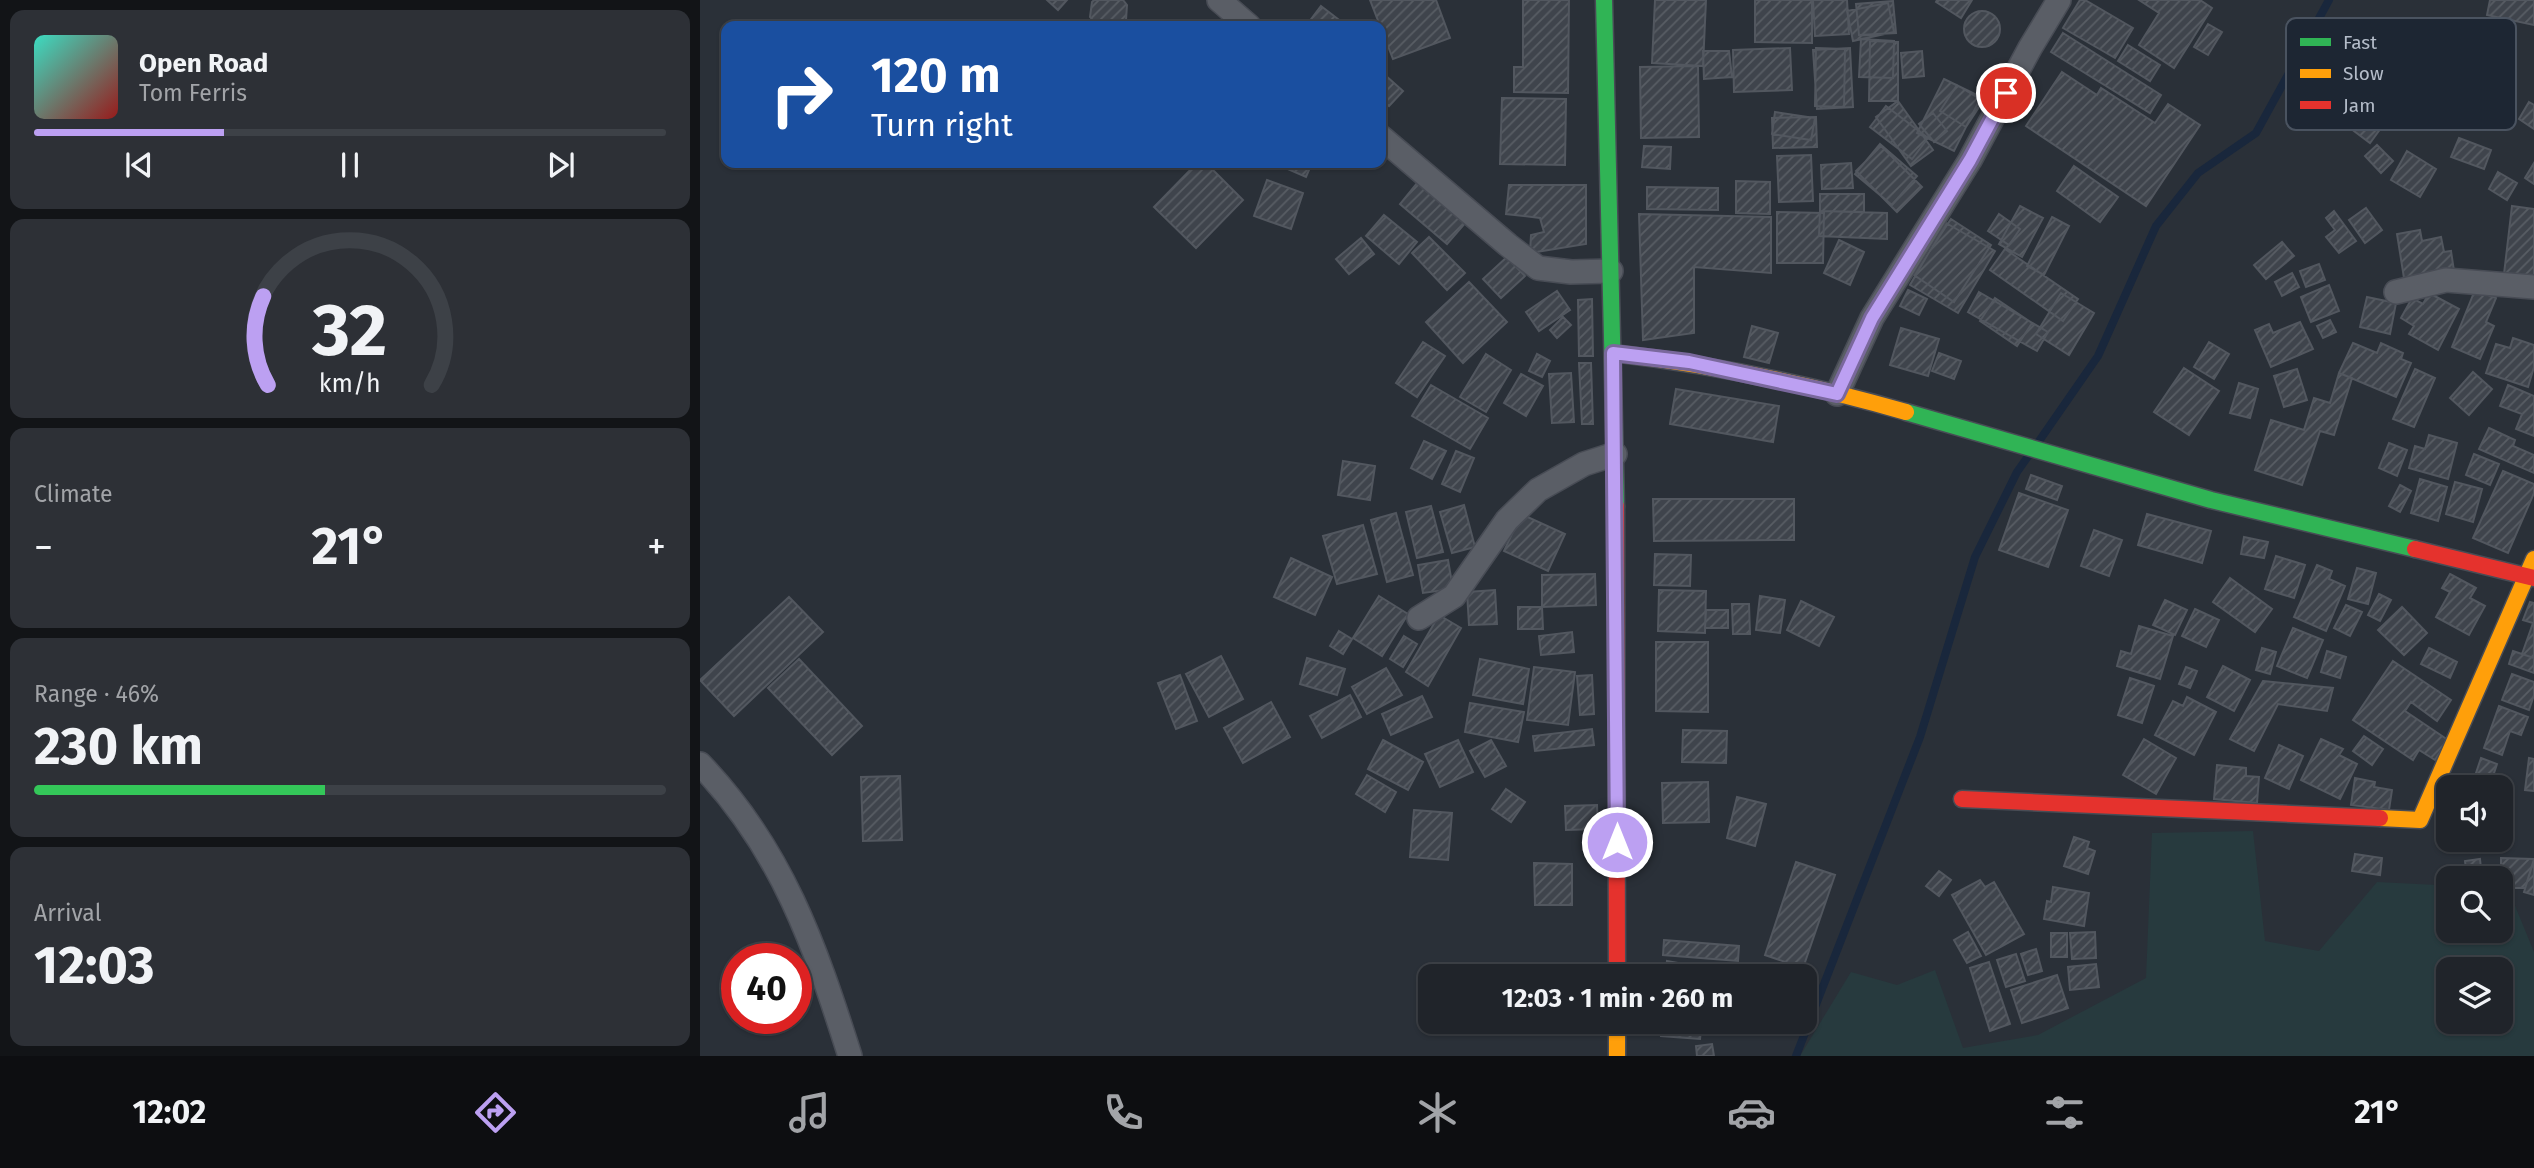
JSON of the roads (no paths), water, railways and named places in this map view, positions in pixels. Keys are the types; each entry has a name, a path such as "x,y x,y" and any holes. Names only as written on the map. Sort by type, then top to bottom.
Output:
{"street":[{"path":"1219,0 1244,21"},
{"path":"1604,0 1615,454 1617,964"},
{"path":"1837,394 1872,318 1970,160 2059,0"},
{"path":"1386,141 1538,268 1571,272 1611,271"},
{"path":"2396,292 2445,279 2534,287"},
{"path":"1613,353 1689,362 1837,394 2211,500 2531,578"},
{"path":"1419,618 1454,596 1507,520 1538,490 1584,464 1615,454"},
{"path":"1962,799 2420,820 2531,578 2534,559"},
{"path":"700,764 717,782 772,857 793,899 822,970 849,1056"},
{"path":"1617,1034 1617,1056"}],"waterway":[{"path":"2319,18 2329,0"},
{"path":"2037,444 2098,356 2156,226 2198,173 2256,133 2286,78"},
{"path":"1796,1056 1920,737 1975,557 2017,472 2029,455"}]}
